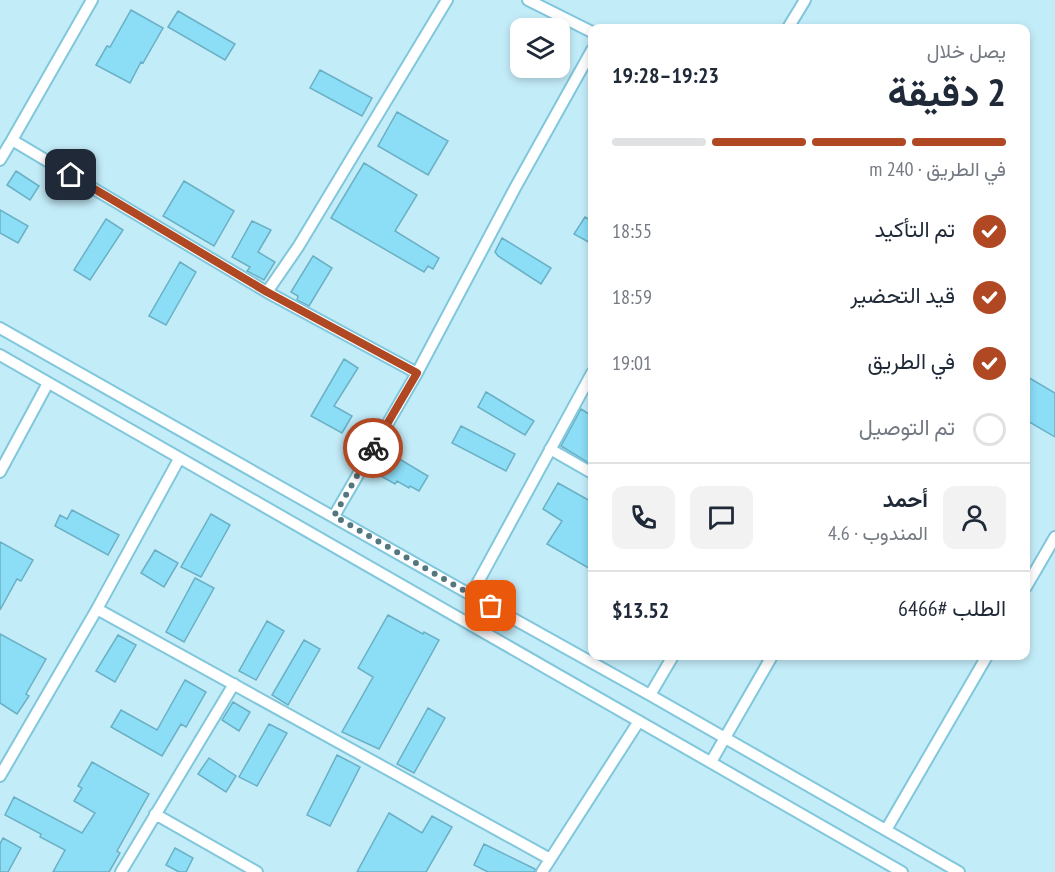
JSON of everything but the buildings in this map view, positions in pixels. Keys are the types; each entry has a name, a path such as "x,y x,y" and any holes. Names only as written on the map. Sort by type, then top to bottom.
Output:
{"street":[{"path":"0,160 92,0"},
{"path":"267,292 304,237 447,0"},
{"path":"528,0 588,30"},
{"path":"790,24 805,0"},
{"path":"334,516 417,373 515,188 588,57"},
{"path":"12,141 267,292 417,373"},
{"path":"0,328 959,872"},
{"path":"0,356 711,762 887,868 902,872"},
{"path":"471,595 588,380"},
{"path":"0,472 48,383"},
{"path":"550,449 588,471"},
{"path":"0,776 97,609 179,459"},
{"path":"1030,580 1055,537"},
{"path":"97,609 550,859"},
{"path":"650,695 671,660"},
{"path":"711,762 770,660"},
{"path":"886,830 985,660"},
{"path":"121,872 234,684"},
{"path":"542,872 639,721"},
{"path":"155,814 256,872"}],"way so far":[{"path":"373,448 334,516 491,606"}],"route":[{"path":"71,175 267,292 417,373 373,448"}]}
